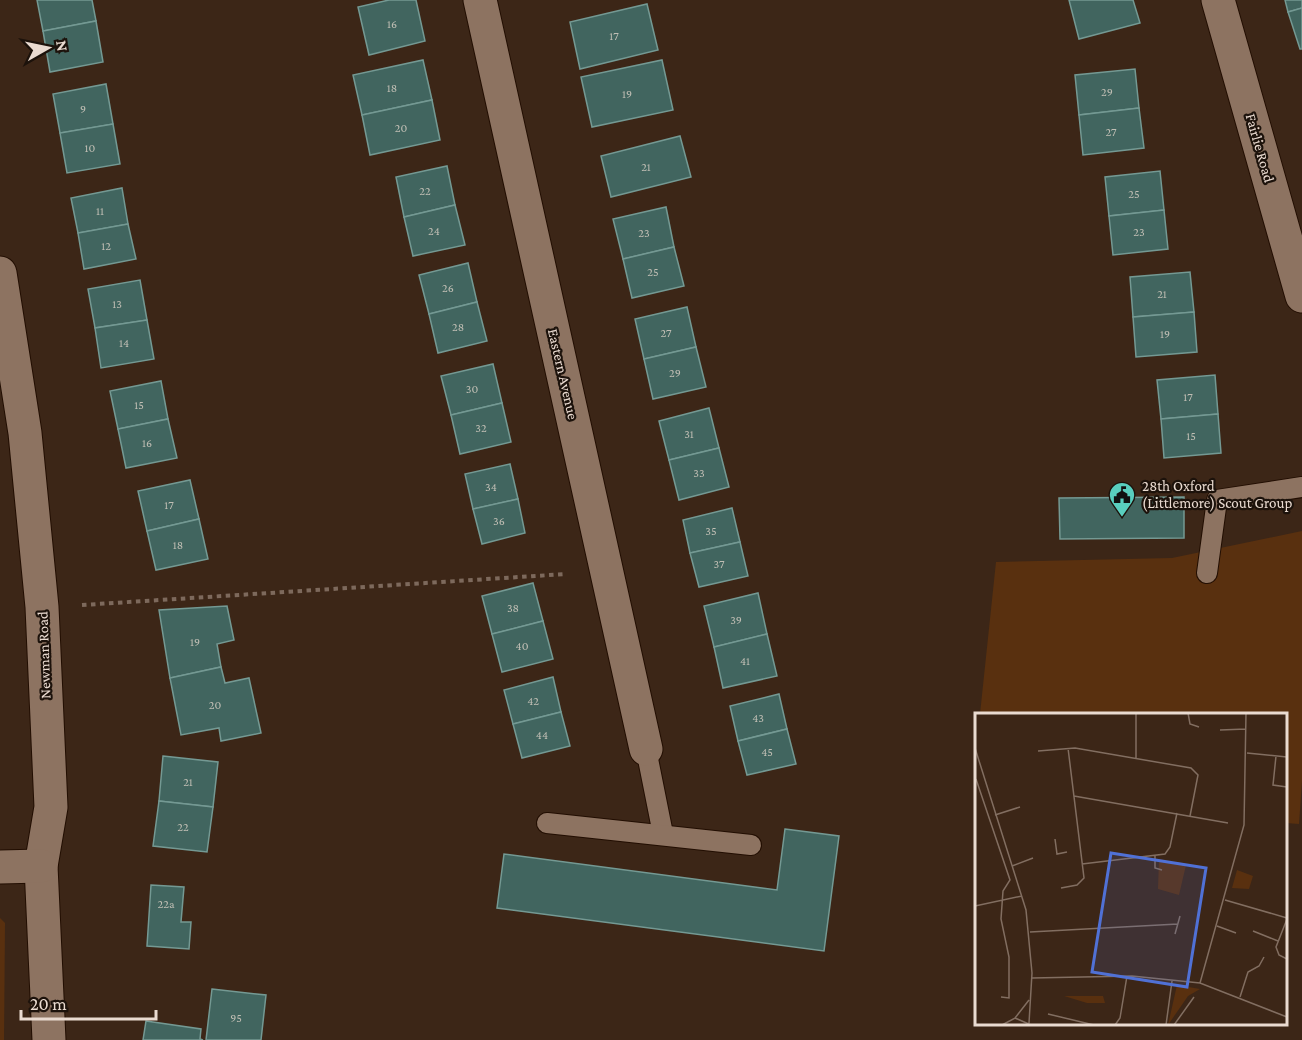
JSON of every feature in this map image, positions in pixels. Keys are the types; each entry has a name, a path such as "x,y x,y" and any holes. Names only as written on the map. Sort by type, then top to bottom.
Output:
{"street":[{"name":"Eastern Avenue","path":"480,0 646,749"},
{"name":"Fairlie Road","path":"1218,0 1302,296"},
{"name":"Newman Road","path":"0,273 9,377 42,607 51,807 41,867 49,1040"},
{"path":"0,867 41,867"}],"lane":[{"path":"1207,573 1217,500 1302,487"},
{"path":"646,749 663,834"},
{"path":"547,823 751,845"}],"path":[{"path":"42,607 607,571"}],"shaded area":[{"path":"1302,531 1302,781 1299,824 1287,823 1287,713 980,713 996,562 1172,558"},
{"path":"0,918 5,923 4,1040 0,1040"}],"building":[{"path":"37,0 92,0 96,21 43,31"},
{"path":"389,0 416,0 425,41 369,55 358,7"},
{"path":"1069,0 1133,0 1140,23 1079,39"},
{"path":"1285,0 1302,0 1302,8 1288,12"},
{"path":"647,4 658,50 580,69 570,22"},
{"path":"1302,8 1302,49 1300,49 1288,12"},
{"path":"96,21 103,62 50,72 43,31"},
{"path":"423,60 432,100 362,115 353,75"},
{"path":"662,60 673,110 592,127 581,77"},
{"path":"1135,69 1139,108 1079,115 1075,75"},
{"path":"106,84 113,124 60,133 53,94"},
{"path":"432,100 440,140 370,155 362,115"},
{"path":"1139,108 1144,148 1083,155 1079,115"},
{"path":"113,124 120,164 67,173 60,133"},
{"path":"680,136 691,177 611,197 601,156"},
{"path":"447,166 455,205 404,217 396,177"},
{"path":"1160,171 1164,210 1109,216 1105,177"},
{"path":"122,188 128,224 78,233 71,198"},
{"path":"455,205 465,245 413,256 404,217"},
{"path":"666,207 674,247 623,259 613,219"},
{"path":"1164,210 1168,249 1113,255 1109,216"},
{"path":"128,224 136,259 84,269 78,233"},
{"path":"674,247 684,286 632,298 623,259"},
{"path":"468,263 477,302 429,314 419,275"},
{"path":"1190,272 1194,312 1133,317 1130,277"},
{"path":"140,280 147,320 95,328 88,289"},
{"path":"477,302 487,341 438,353 429,314"},
{"path":"687,307 696,347 644,359 635,319"},
{"path":"1194,312 1197,352 1136,357 1133,317"},
{"path":"147,320 154,359 101,368 95,328"},
{"path":"696,347 706,387 653,399 644,359"},
{"path":"493,364 502,403 451,415 441,376"},
{"path":"1215,375 1218,414 1161,419 1157,380"},
{"path":"161,381 168,419 118,429 110,391"},
{"path":"502,403 511,442 460,454 451,415"},
{"path":"709,408 719,448 669,460 659,421"},
{"path":"1218,414 1221,453 1164,458 1161,419"},
{"path":"168,419 177,458 126,468 118,429"},
{"path":"719,448 729,487 679,500 669,460"},
{"path":"510,464 518,499 473,509 465,474"},
{"path":"190,480 199,519 147,531 138,491"},
{"name":"28th Oxford (Littlemore) Scout Group","path":"1184,497 1184,538 1060,539 1059,498"},
{"path":"518,499 525,533 482,544 473,509"},
{"path":"732,508 740,542 690,553 683,520"},
{"path":"199,519 208,559 156,570 147,531"},
{"path":"740,542 748,576 699,587 690,553"},
{"path":"533,583 543,621 492,634 482,596"},
{"path":"758,593 767,634 714,647 704,606"},
{"path":"227,606 234,640 217,644 221,667 170,678 159,610"},
{"path":"543,621 553,659 502,672 492,634"},
{"path":"767,634 777,676 723,688 714,647"},
{"path":"221,667 225,683 249,678 261,733 221,741 219,728 181,735 170,678"},
{"path":"553,677 561,712 513,724 504,690"},
{"path":"779,694 787,729 738,741 730,706"},
{"path":"561,712 570,746 522,758 513,724"},
{"path":"787,729 796,764 747,775 738,741"},
{"path":"163,756 218,762 213,807 159,801"},
{"path":"159,801 213,807 207,852 153,846"},
{"path":"785,829 839,836 824,951 497,908 504,854 777,890"},
{"path":"151,885 184,887 181,922 191,922 189,949 147,946"},
{"path":"212,989 266,995 261,1040 206,1040"},
{"path":"146,1021 201,1029 200,1039 203,1040 143,1040"}],"place":[{"name":"28th Oxford (Littlemore) Scout Group","path":"1122,518"}]}
